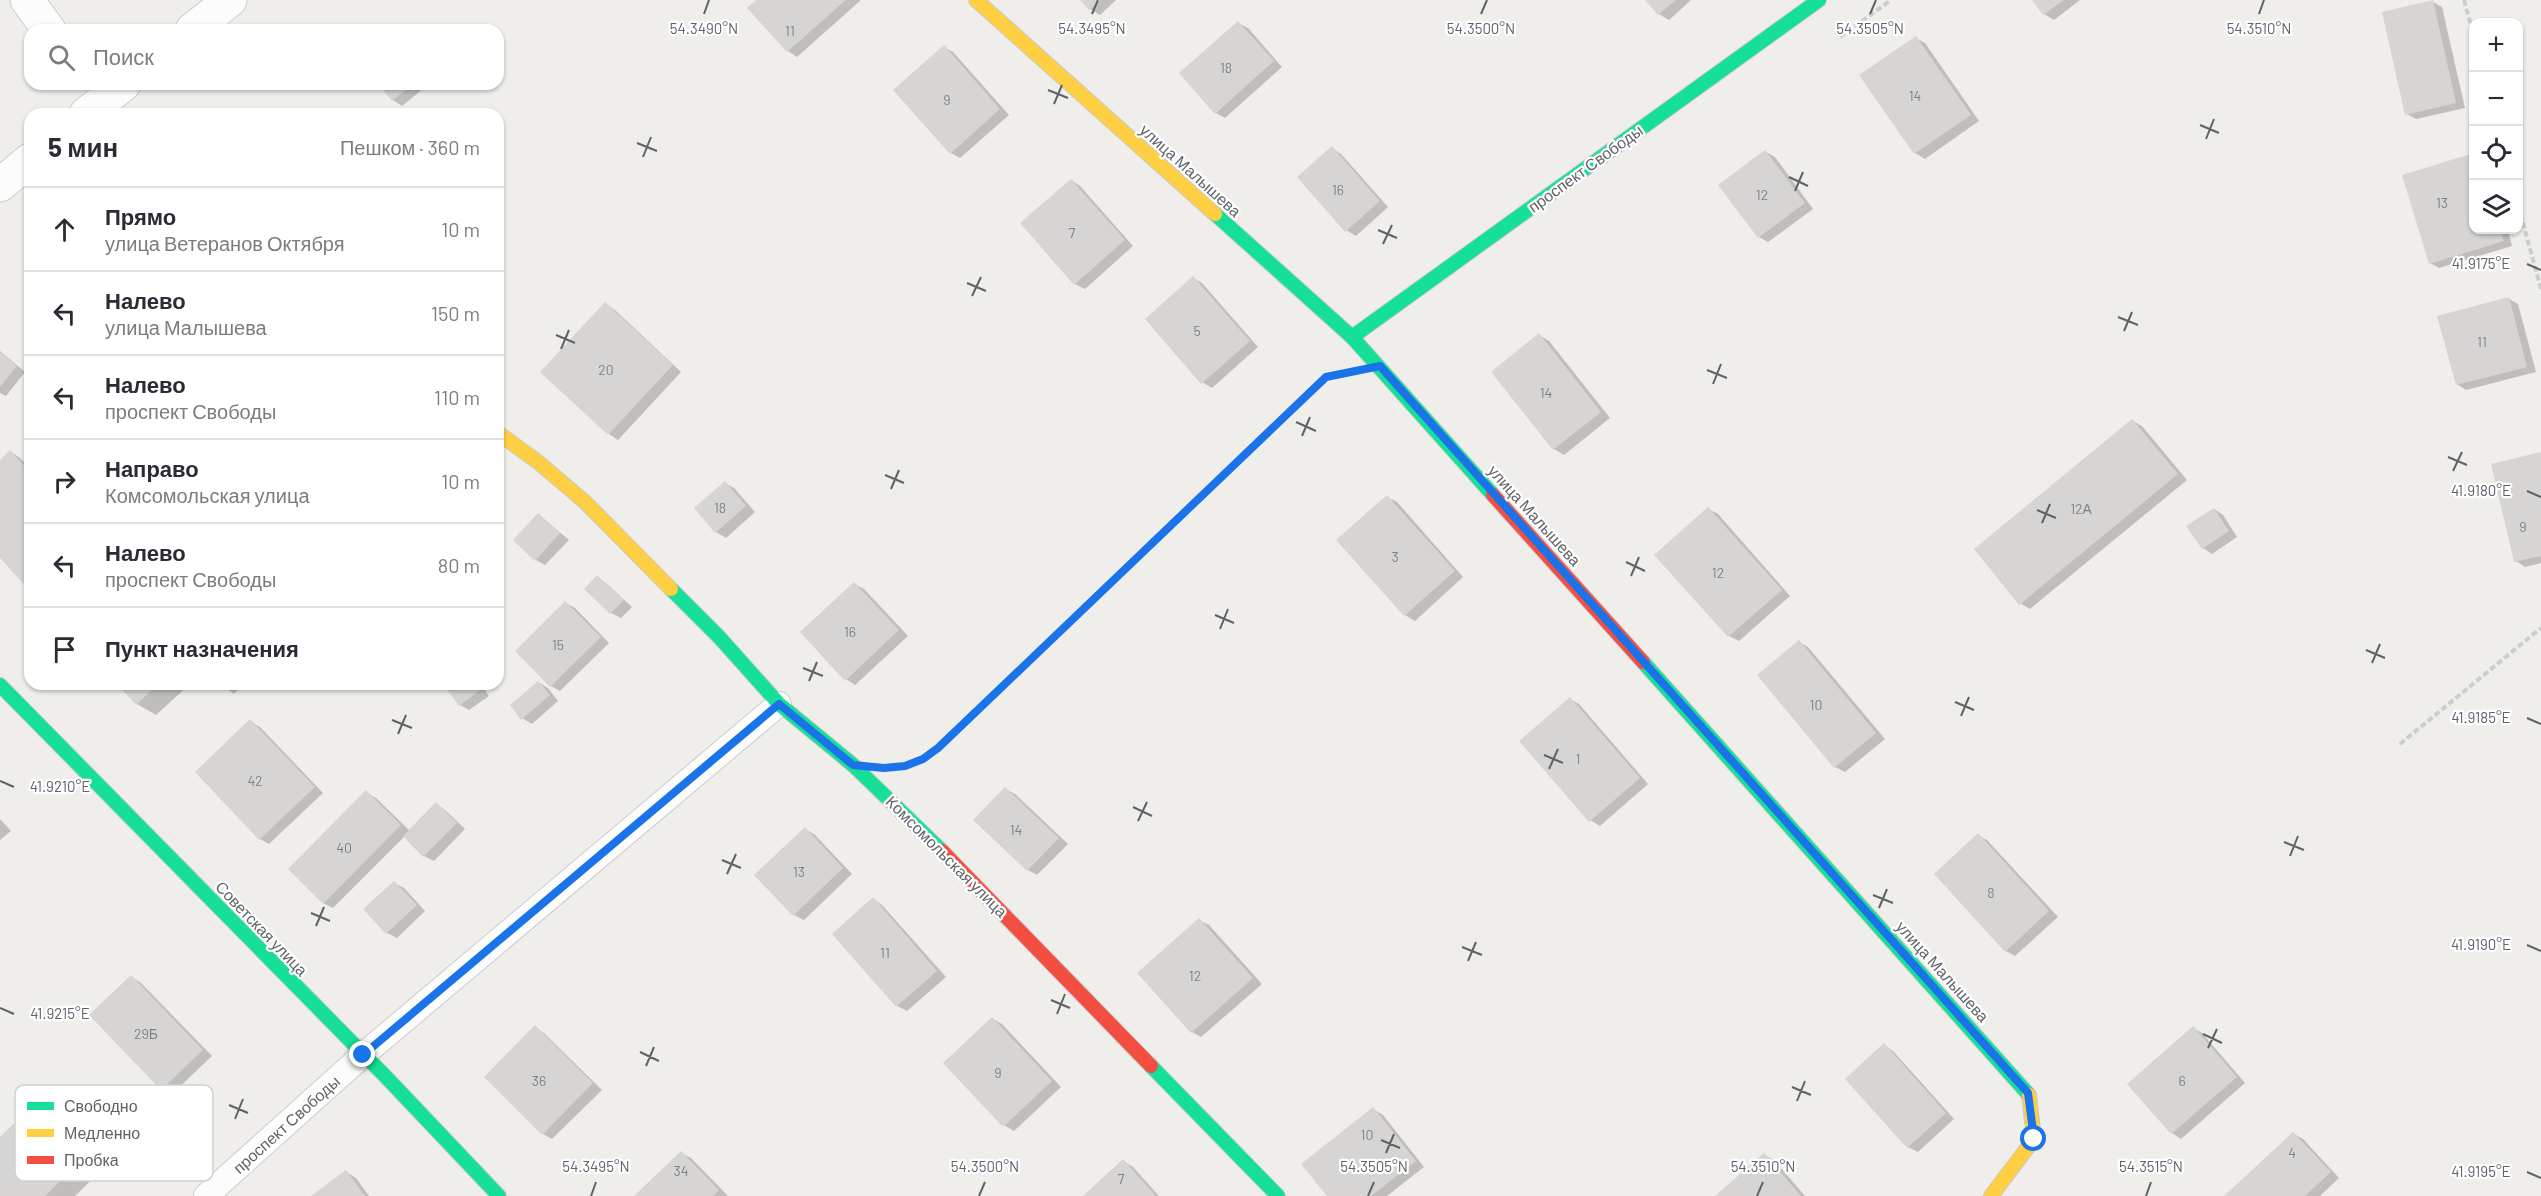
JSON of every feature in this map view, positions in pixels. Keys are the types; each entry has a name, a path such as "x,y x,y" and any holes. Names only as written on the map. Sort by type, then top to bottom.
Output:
{"street":[{"path":"27,0 45,24"},
{"path":"200,24 230,0"},
{"name":"улица Малышева","path":"976,0 1352,337 1380,366 2028,1093 2034,1139 1991,1196"},
{"name":"проспект Свободы","path":"1352,337 1818,0"},
{"path":"0,185 24,165"},
{"name":"Комсомольская улица","path":"504,437 538,462 585,502 720,638 779,704 853,765 904,812 1278,1196"},
{"name":"Советская улица","path":"0,685 499,1196"}],"lane":[{"name":"проспект Свободы","path":"206,1196 363,1055 779,704"}],"path":[{"path":"2464,0 2469,18"},
{"path":"2523,223 2541,289"},
{"path":"853,765 884,768 905,766 923,759 938,748 1326,377 1380,366"},
{"path":"2400,744 2541,628"}],"building":[{"path":"756,0 846,0 787,52 747,8"},
{"path":"1080,0 1101,0 1089,10"},
{"path":"1645,0 1676,0 1658,15"},
{"path":"2032,0 2064,0 2043,15"},
{"path":"2433,0 2456,103 2405,115 2382,12"},
{"path":"1238,21 1274,61 1215,114 1179,73"},
{"path":"1916,36 1971,115 1914,154 1859,75"},
{"path":"944,45 1000,109 950,154 893,90"},
{"path":"383,90 406,90 392,101"},
{"path":"1332,146 1380,201 1345,232 1297,177"},
{"path":"1765,150 1805,203 1758,238 1718,185"},
{"path":"2469,155 2469,234 2501,234 2504,241 2429,264 2402,175"},
{"path":"1071,179 1125,240 1074,285 1020,223"},
{"path":"1193,276 1250,341 1201,384 1145,319"},
{"path":"2509,297 2527,367 2456,385 2437,316"},
{"path":"605,302 673,365 608,435 540,372"},
{"path":"1539,333 1601,412 1553,450 1491,372"},
{"path":"0,352 17,366 0,387"},
{"path":"2132,419 2178,474 2019,605 1974,549"},
{"path":"10,450 24,465 24,584 0,558 0,460"},
{"path":"2541,452 2541,556 2514,562 2491,464"},
{"path":"725,481 746,506 715,533 694,508"},
{"path":"1387,495 1455,571 1404,616 1336,540"},
{"path":"1708,507 1782,590 1728,637 1654,555"},
{"path":"2214,508 2229,531 2202,549 2186,526"},
{"path":"538,513 560,533 535,561 513,540"},
{"path":"597,575 624,600 610,614 584,589"},
{"path":"854,582 899,630 845,681 800,632"},
{"path":"565,601 601,637 550,687 515,651"},
{"path":"1799,640 1876,733 1834,768 1757,675"},
{"path":"538,681 550,695 521,720 510,705"},
{"path":"122,690 152,690 136,705"},
{"path":"447,690 480,690 459,706"},
{"path":"1570,697 1640,778 1589,822 1519,741"},
{"path":"250,719 315,787 259,840 195,772"},
{"path":"1005,787 1059,838 1027,871 973,820"},
{"path":"366,790 401,825 323,904 288,869"},
{"path":"436,802 457,823 423,857 403,836"},
{"path":"805,827 843,868 793,916 754,875"},
{"path":"1978,833 2049,911 2005,952 1934,874"},
{"path":"394,881 417,905 386,934 363,909"},
{"path":"873,897 937,971 896,1007 832,934"},
{"path":"1199,918 1253,978 1191,1033 1137,973"},
{"path":"131,975 203,1050 166,1085 156,1085 89,1015"},
{"path":"992,1017 1052,1081 1003,1127 943,1063"},
{"path":"535,1025 593,1083 542,1135 484,1077"},
{"path":"2193,1026 2237,1077 2171,1134 2127,1084"},
{"path":"1884,1043 1946,1113 1907,1148 1845,1079"},
{"path":"1373,1107 1416,1161 1371,1196 1327,1196 1301,1164"},
{"path":"15,1122 15,1181 60,1181 45,1196 0,1196 0,1137"},
{"path":"2293,1132 2331,1172 2305,1196 2224,1196"},
{"path":"681,1151 719,1190 713,1196 634,1196"},
{"path":"1764,1153 1801,1196 1715,1196"},
{"path":"1123,1159 1156,1196 1083,1196"},
{"path":"346,1170 365,1196 311,1196"}],"traffic: fast":[{"path":"1352,337 1819,0"},
{"path":"1215,214 1352,337 1493,495"},
{"path":"671,589 720,638 779,704 853,765 942,851"},
{"path":"1643,662 2029,1095"},
{"path":"0,685 387,1078 499,1196"},
{"path":"1151,1066 1278,1196"}],"traffic: slow":[{"path":"976,0 1215,214"},
{"path":"504,437 538,462 585,502 671,589"},
{"path":"1991,1196 2034,1139 2029,1095"}],"traffic: jam":[{"path":"1493,495 1643,662"},
{"path":"942,851 1151,1066"}],"route":[{"path":"363,1055 779,704 853,765 884,768 905,766 923,759 938,748 1326,377 1380,366 2028,1093 2034,1139"}]}
